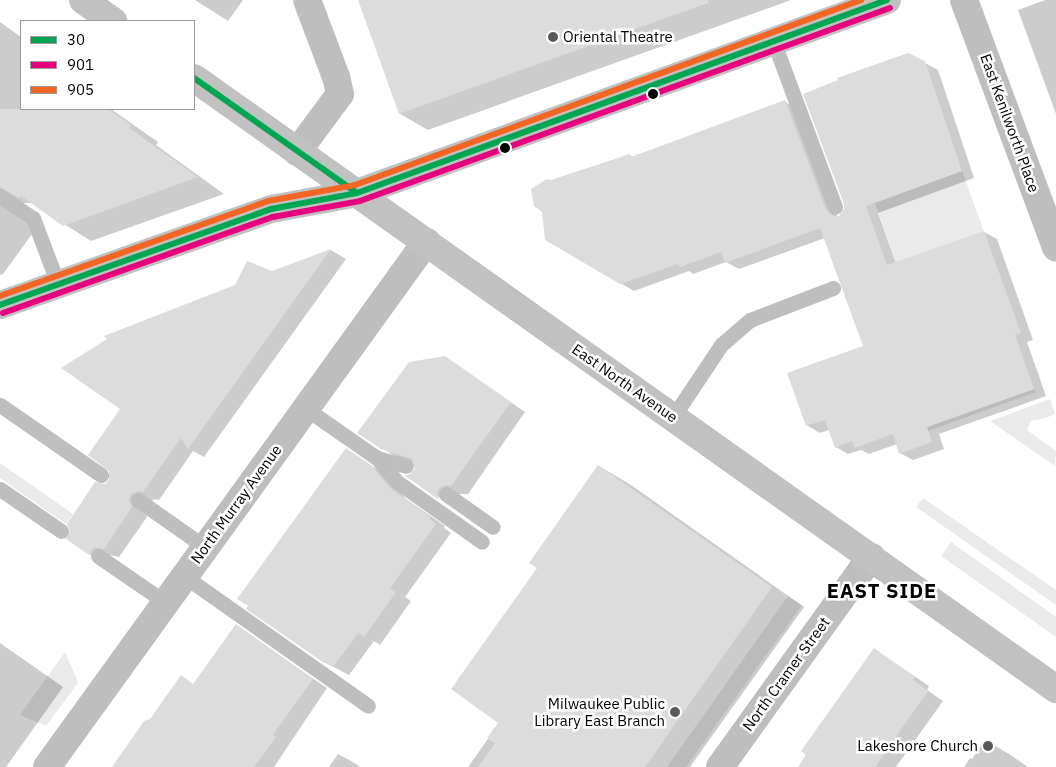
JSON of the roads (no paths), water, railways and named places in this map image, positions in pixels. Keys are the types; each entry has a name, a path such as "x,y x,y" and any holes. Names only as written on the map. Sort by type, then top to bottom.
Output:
{"main road":[{"path":"83,0 112,20"},
{"path":"0,305 272,209 357,193 887,0"},
{"name":"East North Avenue","path":"195,79 1056,689"}],"street":[{"path":"298,152 340,94 336,77 307,0"},
{"name":"East Kenilworth Place","path":"964,0 1056,247"},
{"name":"North Murray Avenue","path":"47,767 426,242"},
{"name":"North Cramer Street","path":"720,767 870,557"}],"lane":[{"path":"773,40 835,207"},
{"path":"0,196 33,218 58,284"},
{"path":"673,417 722,346 750,320 833,288"},
{"path":"0,405 101,475"},
{"path":"305,408 377,458 396,481 482,542"},
{"path":"377,458 406,466"},
{"path":"0,489 61,531"},
{"path":"446,494 493,527"},
{"path":"138,500 205,547"},
{"path":"98,556 165,602"},
{"path":"184,576 368,706"}],"place":[{"name":"Oriental Theatre","path":"553,37"},
{"name":"Milwaukee Public Library East Branch","path":"675,712"},
{"name":"Lakeshore Church","path":"988,746"}],"district":[{"name":"EAST SIDE","path":"882,590"}]}
